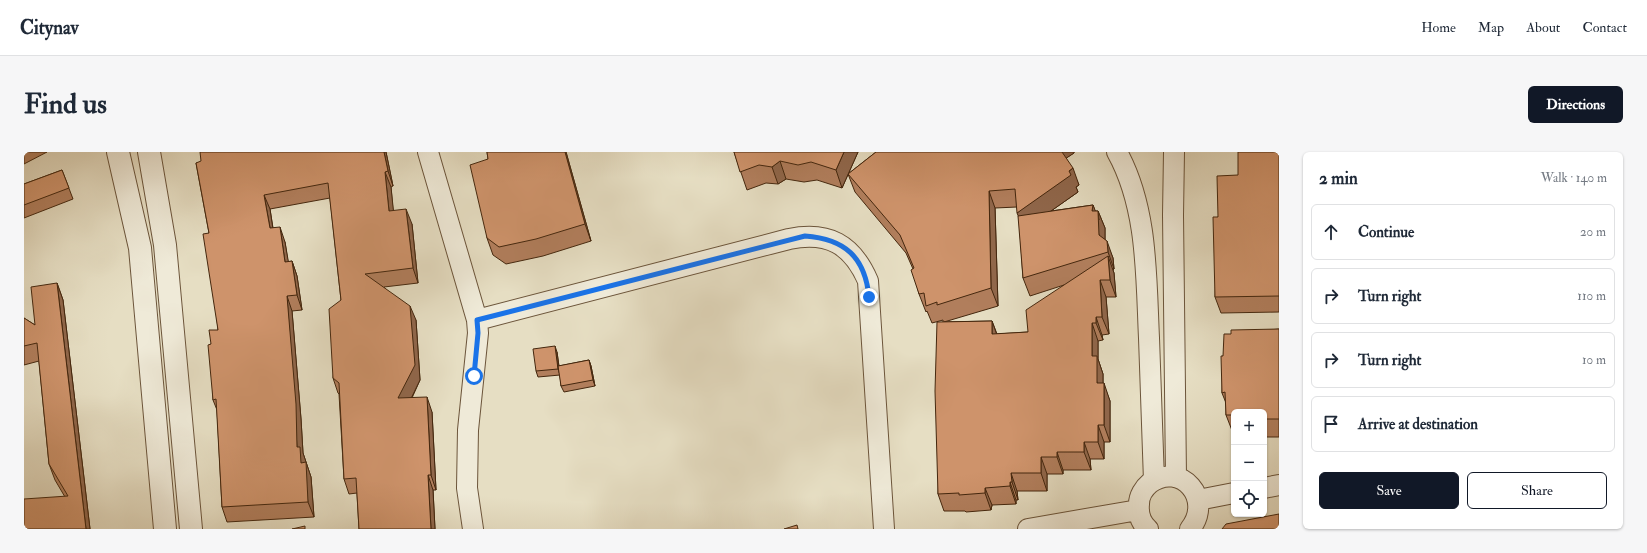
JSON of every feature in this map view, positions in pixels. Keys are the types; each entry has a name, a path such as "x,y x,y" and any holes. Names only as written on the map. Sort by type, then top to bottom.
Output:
{"street":[{"path":"118,152 140,248 165,529"},
{"path":"149,152 164,245 191,529"},
{"path":"428,152 477,320 478,333 468,430 467,488 473,529"},
{"path":"1117,152 1123,163 1138,211 1146,261 1154,480"},
{"path":"1174,152 1172,215 1176,478"},
{"path":"477,320 789,239 805,236 822,237 838,243 851,253 858,261 868,281 884,529"},
{"path":"1148,529 1138,510 1142,493 1154,480 1161,478 1176,478 1186,482 1194,490 1198,500 1198,516 1190,529"},
{"path":"1267,487 1279,485"},
{"path":"1198,500 1231,494"},
{"path":"1028,529 1138,510"}],"building":[{"path":"200,152 384,152 388,171 385,172 389,211 406,209 413,268 365,274 410,306 415,365 398,398 427,397 431,475 428,475 431,529 359,529 356,478 344,479 339,383 333,378 329,309 341,300 328,183 264,195 270,228 280,227 285,262 292,261 297,295 287,296 296,404 297,447 300,447 301,463 306,462 308,502 222,507 216,399 213,400 208,345 211,344 209,330 218,330 203,234 209,233 196,163 201,161"},
{"path":"487,152 565,152 585,224 536,239 499,247 487,238 470,165 488,159"},
{"path":"734,152 844,152 836,170 811,162 798,165 780,161 772,167 759,165 740,172"},
{"path":"876,152 1062,152 1073,168 1069,171 1071,175 1017,213 1015,189 989,191 991,288 937,305 937,302 926,306 924,293 919,294 911,270 914,268 900,235 848,174"},
{"path":"1238,152 1279,152 1279,296 1215,297 1213,217 1218,217 1217,176 1238,175"},
{"path":"62,170 69,188 24,205 24,184"},
{"path":"1093,205 1092,211 1098,211 1099,235 1107,241 1108,252 1023,278 1018,216"},
{"path":"1108,256 1110,280 1100,280 1102,317 1096,317 1096,323 1092,323 1092,356 1097,356 1097,383 1104,383 1104,425 1098,425 1098,442 1084,442 1084,452 1057,452 1057,457 1041,457 1041,473 1011,473 1012,482 1010,482 1010,486 985,488 985,493 959,495 959,493 938,494 935,391 937,322 992,321 992,334 1028,332 1026,310"},
{"path":"57,283 86,529 24,529 24,499 68,496 49,464 37,343 24,346 24,318 35,325 31,287"},
{"path":"1279,329 1279,419 1267,419 1267,409 1231,409 1231,415 1226,415 1225,392 1222,393 1221,356 1223,356 1224,334 1231,334 1231,330"},
{"path":"555,346 558,369 536,371 533,349"},
{"path":"589,360 593,380 561,386 558,366"},
{"path":"1279,514 1279,529 1222,529 1226,524"},
{"path":"797,525 798,529 784,529"},
{"path":"305,526 305,529 292,529"}],"route":[{"path":"474,376 478,333 477,320 789,239 805,236 822,237 838,243 851,253 861,266 868,281 869,297"}]}
